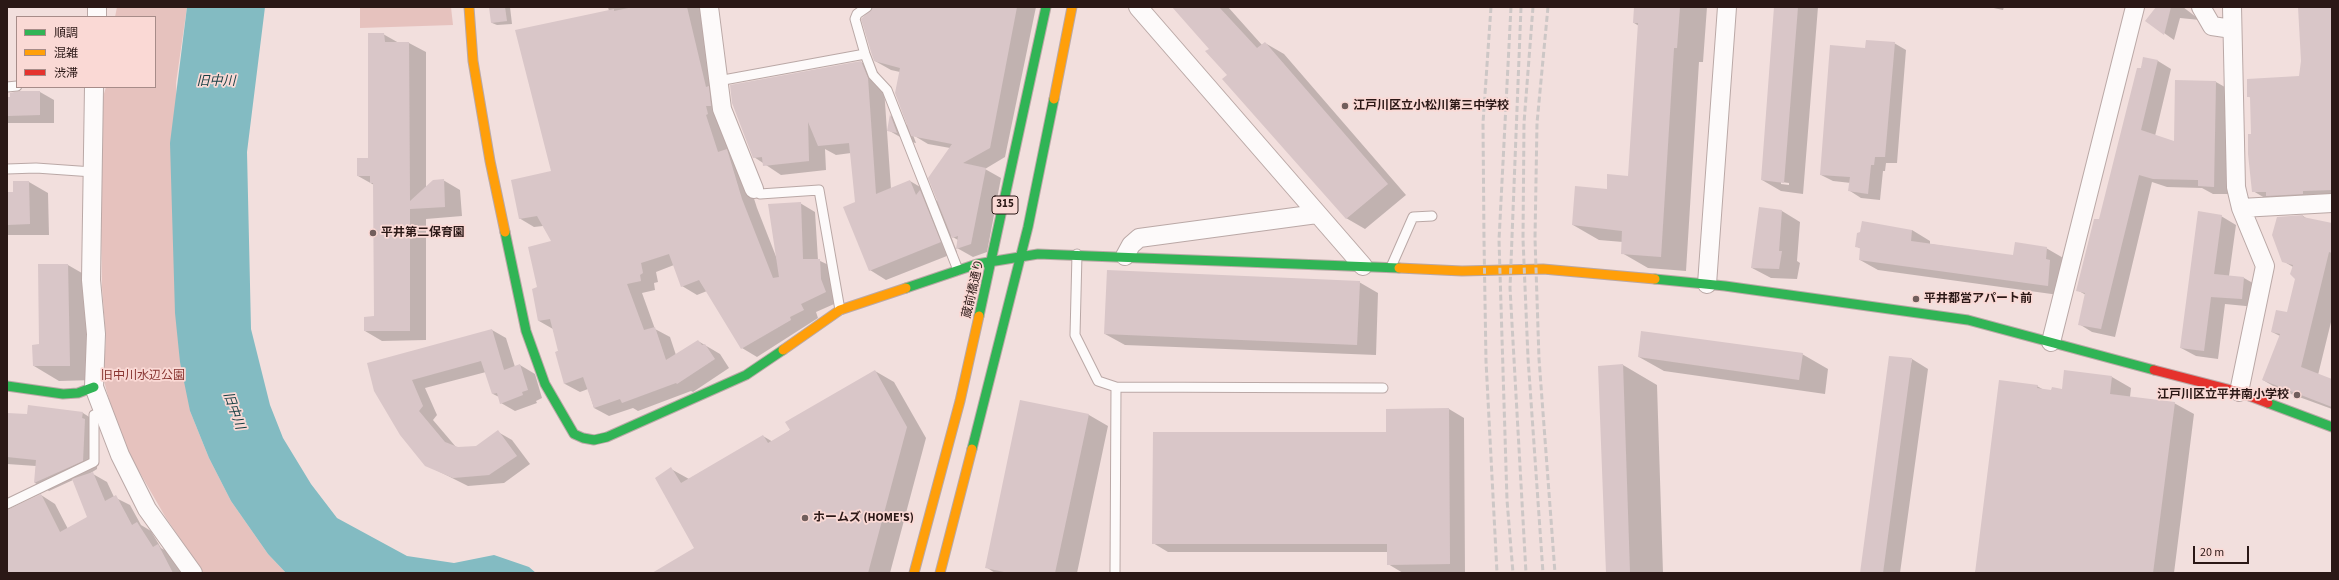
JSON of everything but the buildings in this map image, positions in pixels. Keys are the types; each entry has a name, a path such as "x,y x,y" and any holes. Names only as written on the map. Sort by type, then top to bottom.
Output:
{"street":[{"path":"469,7 473,61 490,161 526,331 545,384 574,434 594,440 608,437 746,375 840,310 958,270 992,261 1021,255 1077,254 1462,271 1572,271 1707,284 1941,315 1968,320 2239,392 2332,427"},
{"path":"709,7 722,109 754,189"},
{"name":"蔵前橋通り","path":"914,573 960,402 992,261 1046,7"},
{"name":"315","path":"940,573 1021,255 1072,7"},
{"path":"1138,7 1363,266"},
{"path":"1707,284 1727,7"},
{"path":"2051,342 2135,7"},
{"path":"2201,7 2212,26 2232,29"},
{"path":"2232,7 2236,187 2241,208 2265,266 2239,392"},
{"path":"94,88 91,280 96,334 94,387 102,412 120,455 147,509 193,573"},
{"path":"2241,208 2332,203"},
{"path":"1125,256 1131,245 1139,238 1317,214"},
{"path":"7,386 63,394 78,393 94,387"}],"lane":[{"path":"867,7 857,14 855,19 865,54 873,74 887,90 958,270"},
{"path":"718,81 865,54"},
{"path":"7,169 36,168 93,172"},
{"path":"754,189 760,194 819,190 840,310"},
{"path":"1391,267 1413,217 1432,216"},
{"path":"1077,254 1075,335 1098,381 1116,387 1383,388"},
{"path":"1115,573 1116,387"},
{"path":"7,504 94,462 94,415 102,412"}],"green space":[{"name":"旧中川水辺公園","path":"117,7 187,7 176,83 190,411 209,458 231,501 268,554 286,573 204,573 166,518 129,454 114,419 103,377 106,339 102,287 101,209 103,97 106,88 156,88 156,16 115,16"},
{"path":"360,7 451,7 453,25 360,28"}],"water":[{"name":"旧中川","path":"187,7 265,7 247,152 251,329 270,405 283,438 311,484 337,518 407,556 454,563 494,555 529,567 536,573 286,573 268,554 231,501 209,458 190,411 180,362 175,313 170,143"}],"railway":[{"path":"1491,7 1483,123 1484,240 1486,361 1497,573"},
{"path":"1511,7 1499,240 1507,500 1513,573"},
{"path":"1521,7 1510,288 1526,573"},
{"path":"1533,7 1524,123 1523,239 1528,358 1543,573"},
{"path":"1548,7 1537,123 1535,238 1539,359 1555,573"}],"traffic: fast":[{"path":"979,316 1046,7"},
{"path":"972,449 1028,227 1054,99"},
{"path":"505,232 526,331 545,384 574,434 583,438 594,440 607,437 746,375 783,350"},
{"path":"906,288 977,264 1038,254 1399,268"},
{"path":"1655,279 1725,286 1968,320 2154,370"},
{"path":"7,386 63,394 78,393 94,387"},
{"path":"2268,403 2332,427"}],"traffic: slow":[{"path":"469,7 473,61 490,161 505,232"},
{"path":"1054,99 1072,7"},
{"path":"1399,268 1462,271 1543,269 1655,279"},
{"path":"783,350 840,310 906,288"},
{"path":"914,573 960,401 979,316"},
{"path":"940,573 972,449"}],"traffic: jam":[{"path":"2154,370 2239,392 2268,403"}],"place":[{"name":"江戸川区立小松川第三中学校","path":"1345,106"},
{"name":"平井第二保育園","path":"373,233"},
{"name":"平井都営アパート前","path":"1916,299"},
{"name":"江戸川区立平井南小学校","path":"2297,395"},
{"name":"ホームズ (HOME'S)","path":"805,518"}]}
